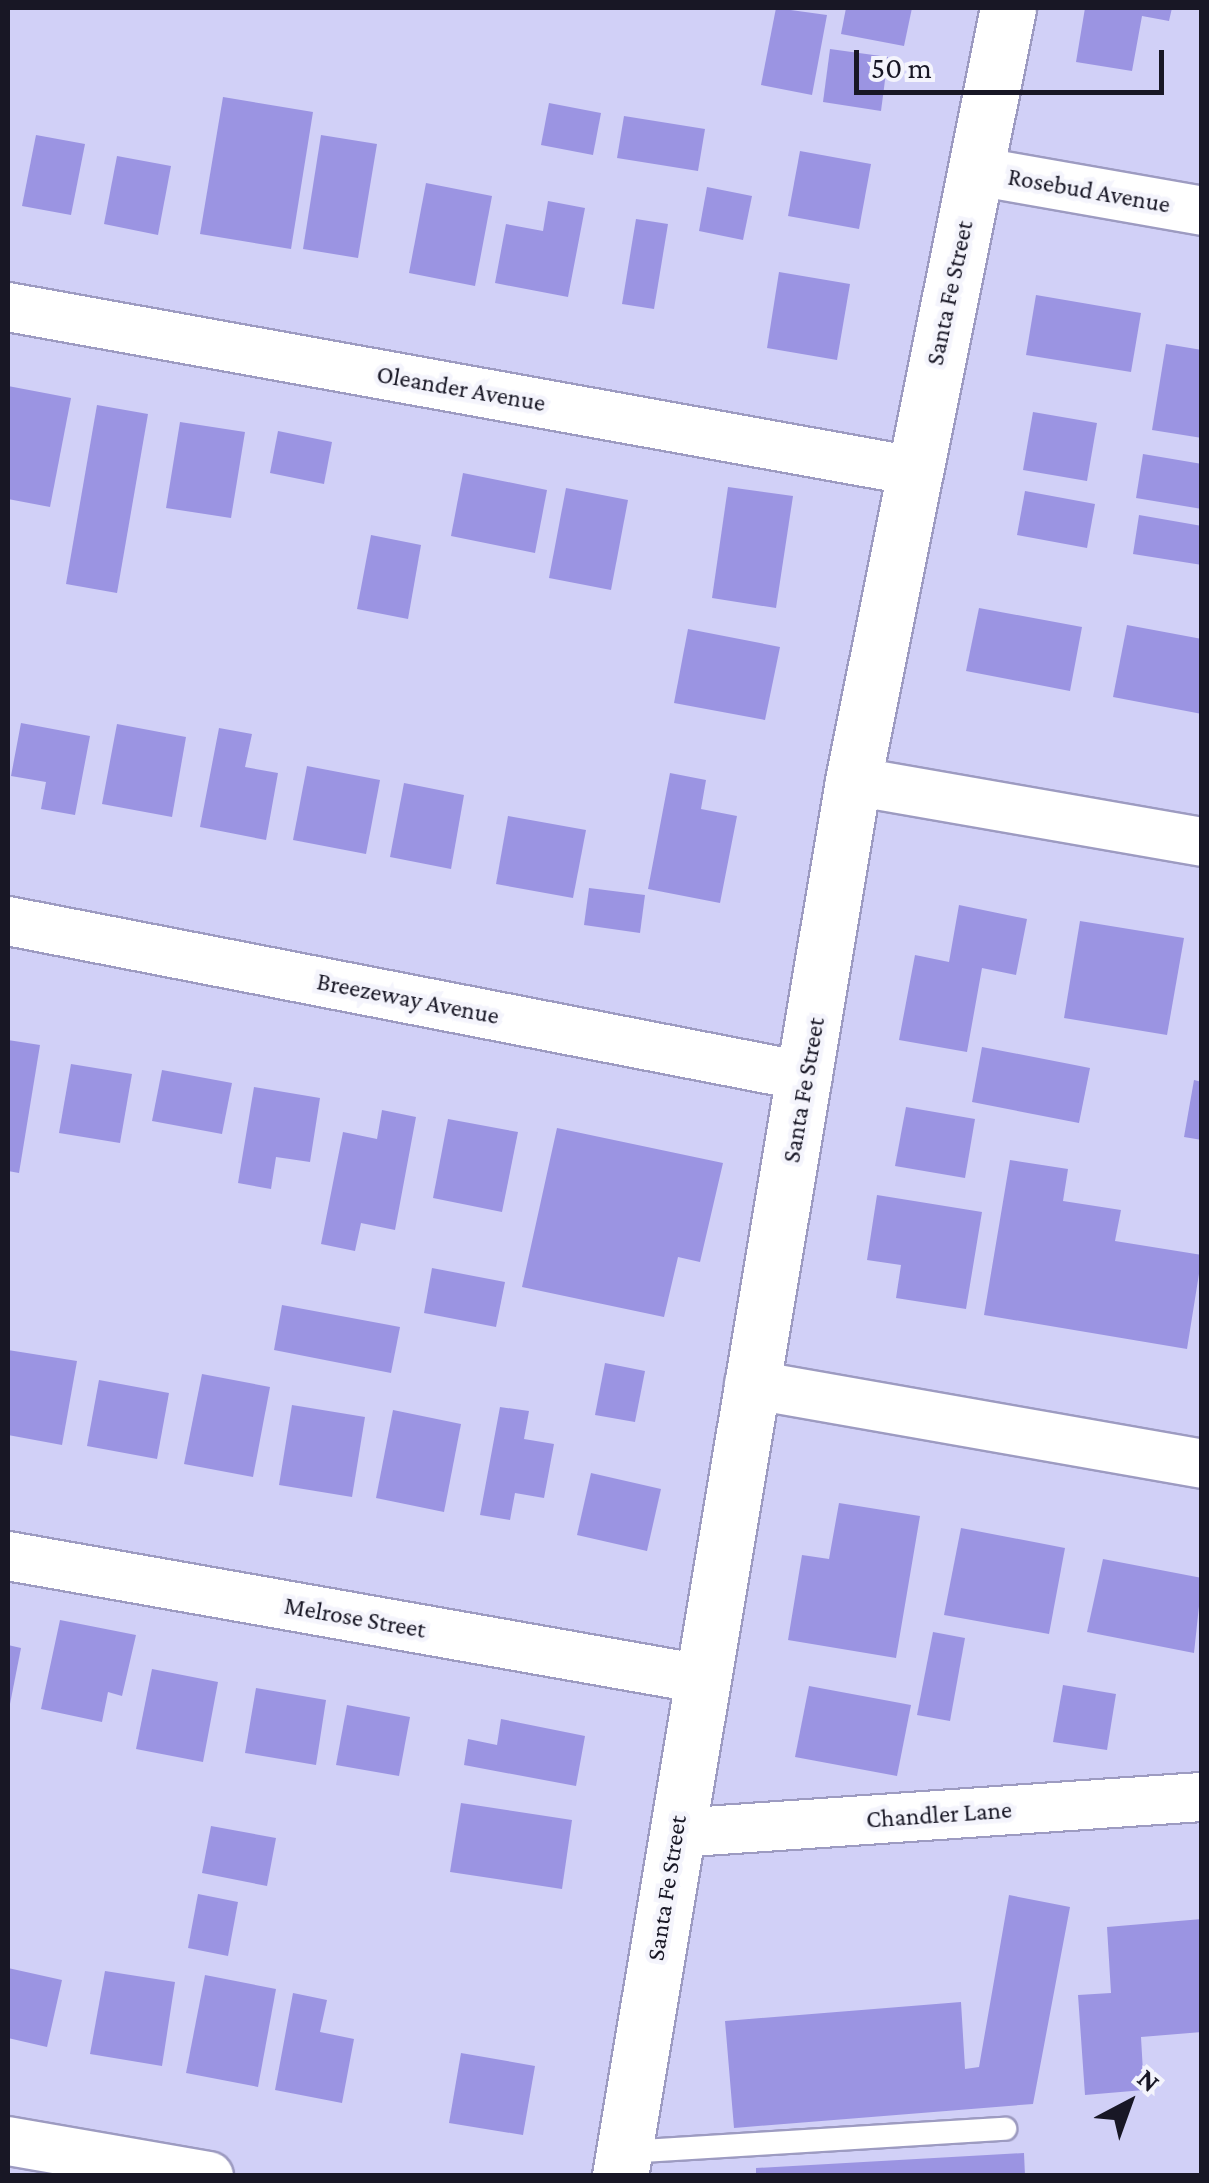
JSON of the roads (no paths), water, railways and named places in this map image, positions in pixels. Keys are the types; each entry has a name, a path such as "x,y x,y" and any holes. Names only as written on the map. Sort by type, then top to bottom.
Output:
{"main road":[{"name":"Santa Fe Street","path":"622,2164 749,1384 808,1077 853,780 1008,8"}],"street":[{"name":"Rosebud Avenue","path":"976,171 1202,211"},
{"name":"Oleander Avenue","path":"8,306 914,471"},
{"path":"853,780 1202,842"},
{"name":"Breezeway Avenue","path":"8,921 808,1077"},
{"path":"749,1384 1202,1464"},
{"name":"Melrose Street","path":"8,1556 702,1679"},
{"name":"Chandler Lane","path":"676,1833 1202,1797"},
{"path":"8,2141 208,2176"}],"lane":[{"path":"622,2164 1005,2129"}]}
